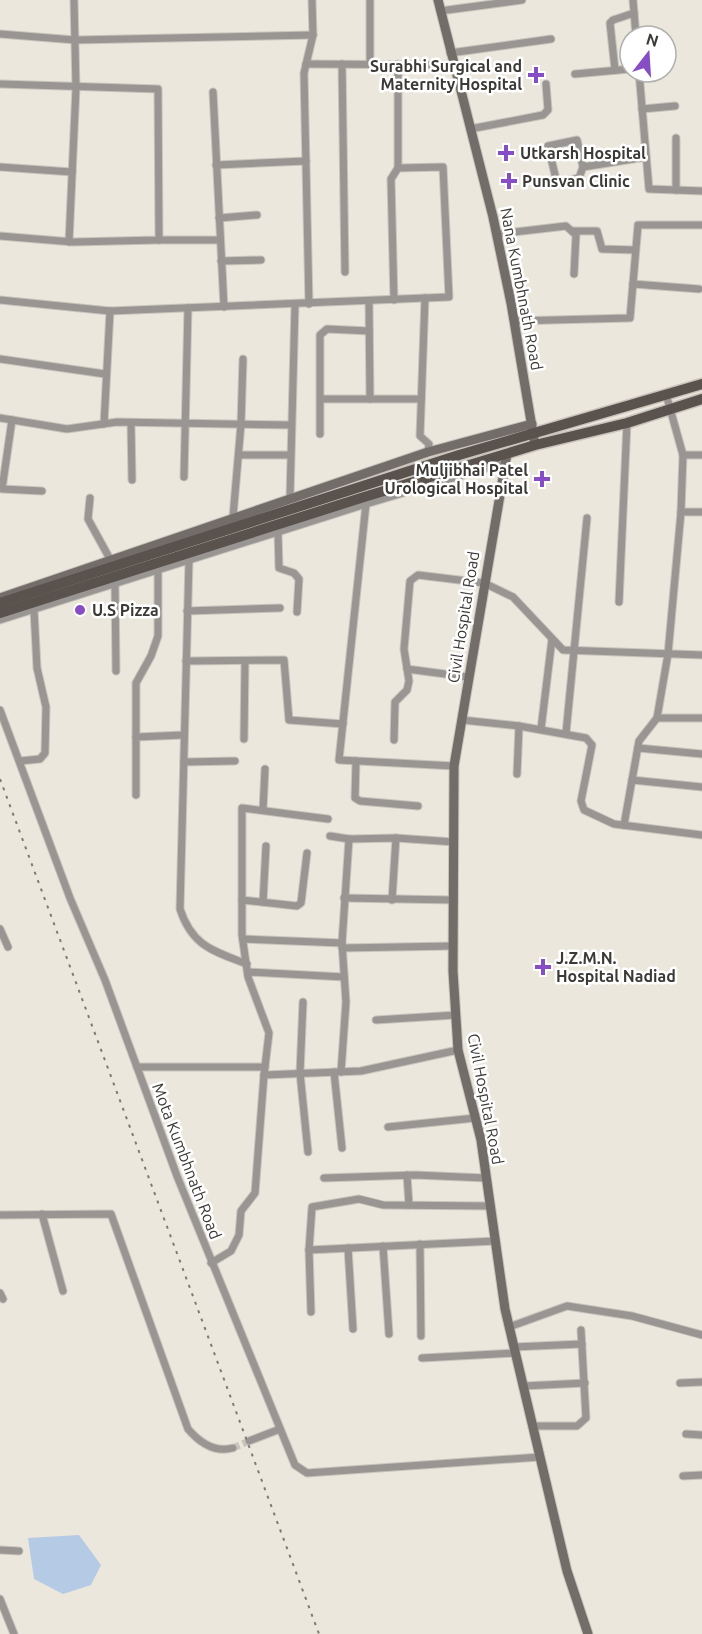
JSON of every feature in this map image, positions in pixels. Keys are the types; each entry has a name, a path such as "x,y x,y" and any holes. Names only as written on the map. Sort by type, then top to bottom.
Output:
{"main road":[{"path":"0,603 459,455 532,428 702,384"},
{"path":"0,614 190,551 288,524 364,497 470,466 506,458 535,445 627,423 702,399"}],"street":[{"path":"69,242 76,88 74,0"},
{"path":"309,304 306,64 313,35 312,0"},
{"path":"370,0 370,64"},
{"name":"Nana Kumbhnath Road","path":"438,0 497,234 535,445"},
{"path":"440,11 522,0"},
{"path":"633,0 635,24"},
{"path":"615,70 610,23 634,13"},
{"path":"0,34 75,40 313,35"},
{"path":"450,53 551,39"},
{"path":"306,64 453,64"},
{"path":"342,64 345,272"},
{"path":"394,300 391,179 398,168 398,64"},
{"path":"575,74 618,70"},
{"path":"0,84 158,89 159,240"},
{"path":"470,129 543,115 548,110 546,84"},
{"path":"640,84 649,189 702,191"},
{"path":"213,92 224,307"},
{"path":"642,109 675,106"},
{"path":"676,138 676,190"},
{"path":"577,140 583,167 579,178 557,183 548,146 577,140"},
{"path":"583,167 646,157"},
{"path":"216,165 306,161"},
{"path":"0,166 72,172"},
{"path":"0,300 110,311 449,297 443,167 398,168"},
{"path":"219,218 257,215"},
{"path":"514,321 630,318 638,225 702,225"},
{"path":"497,234 566,226 576,235 574,274"},
{"path":"572,231 597,231 602,249 635,250"},
{"path":"0,236 69,242 220,240"},
{"path":"221,261 261,260"},
{"path":"633,284 699,289"},
{"path":"425,298 420,436 429,444 428,452"},
{"path":"369,301 370,399"},
{"path":"290,497 294,305"},
{"path":"184,477 188,308"},
{"path":"104,424 110,311"},
{"path":"320,434 322,399 320,335 322,330 369,331"},
{"path":"233,517 241,424 243,358"},
{"path":"0,359 105,374"},
{"path":"624,825 638,748 642,735 657,718 668,654 681,512 683,455 666,394"},
{"path":"322,399 421,399"},
{"path":"0,418 67,429 131,423 290,425"},
{"path":"12,420 2,489 42,491"},
{"path":"131,423 132,480"},
{"path":"619,603 627,423"},
{"path":"0,598 110,558 428,452 532,428"},
{"path":"238,455 290,455"},
{"path":"683,455 702,455"},
{"path":"0,620 278,533 506,458"},
{"name":"Civil Hospital Road","path":"506,458 454,766 453,946 458,1050 475,1118 509,1327 567,1571 588,1634"},
{"path":"90,498 88,519 110,558"},
{"path":"366,504 339,760 454,766"},
{"path":"681,512 702,512"},
{"path":"566,733 572,650 587,518"},
{"path":"278,533 279,568 294,573 299,579 297,612"},
{"path":"189,560 180,909 186,927 193,937 209,949 246,964"},
{"path":"135,795 136,683 151,656 158,636 158,571"},
{"path":"394,740 395,702 406,690 407,669 404,649 410,581 413,576 484,583 513,597 563,650 702,655"},
{"path":"115,584 116,671"},
{"path":"187,611 280,608"},
{"path":"20,760 40,759 45,753 46,707 37,668 34,610"},
{"path":"541,729 552,639"},
{"path":"186,661 284,660 289,720 343,724"},
{"path":"244,739 245,661"},
{"path":"407,669 468,677"},
{"name":"Mota Kumbhnath Road","path":"0,710 57,865 105,980 211,1263 231,1251 238,1235 241,1211 255,1193 269,1034 248,972 243,939 242,808 328,819"},
{"path":"657,718 702,718"},
{"path":"462,720 541,729 586,738 592,745 581,801 584,810 614,824 702,835"},
{"path":"517,774 519,726"},
{"path":"136,737 184,735"},
{"path":"638,748 702,754"},
{"path":"356,761 355,798 360,801 418,806"},
{"path":"184,762 235,762"},
{"path":"263,810 265,769"},
{"path":"632,780 702,787"},
{"path":"330,836 349,839 396,838 454,842"},
{"path":"392,900 396,838"},
{"path":"342,1148 338,1072 346,1002 342,945 349,839"},
{"path":"263,902 266,846"},
{"path":"242,900 297,906 301,903 307,854"},
{"path":"344,898 454,900"},
{"path":"0,929 8,947"},
{"path":"243,939 342,945 453,946"},
{"path":"248,972 344,977"},
{"path":"303,1002 300,1073 308,1152"},
{"path":"376,1020 456,1015"},
{"path":"137,1067 300,1073 361,1071 458,1050"},
{"path":"388,1126 475,1118"},
{"path":"324,1178 407,1175 486,1178"},
{"path":"407,1175 409,1205"},
{"path":"311,1312 309,1250 312,1207 359,1199 383,1205 490,1206"},
{"path":"42,1214 63,1291"},
{"path":"0,1215 111,1214 188,1429 196,1438 216,1450 233,1448"},
{"path":"309,1250 495,1241"},
{"path":"420,1244 421,1336"},
{"path":"383,1246 389,1334"},
{"path":"348,1248 353,1329"},
{"path":"211,1263 295,1464 307,1473 540,1457"},
{"path":"509,1327 567,1306 632,1316 702,1335"},
{"path":"533,1426 577,1426 586,1418 580,1330"},
{"path":"422,1358 582,1344"},
{"path":"680,1383 702,1382"},
{"path":"524,1386 585,1383"},
{"path":"249,1441 280,1429"},
{"path":"686,1434 702,1435"},
{"path":"683,1476 702,1475"},
{"path":"0,1550 19,1551"},
{"path":"0,1599 14,1634"}],"water":[{"path":"79,1535 101,1565 91,1585 63,1594 34,1579 28,1538"}],"tunnel":[{"path":"233,1448 249,1441"}],"railway":[{"path":"0,779 319,1634"}],"place":[{"name":"Surabhi Surgical and Maternity Hospital","path":"536,75"},
{"name":"Utkarsh Hospital","path":"506,153"},
{"name":"Punsvan Clinic","path":"509,181"},
{"name":"Muljibhai Patel Urological Hospital","path":"542,479"},
{"name":"U.S Pizza","path":"80,610"},
{"name":"J.Z.M.N. Hospital Nadiad","path":"543,967"}]}
